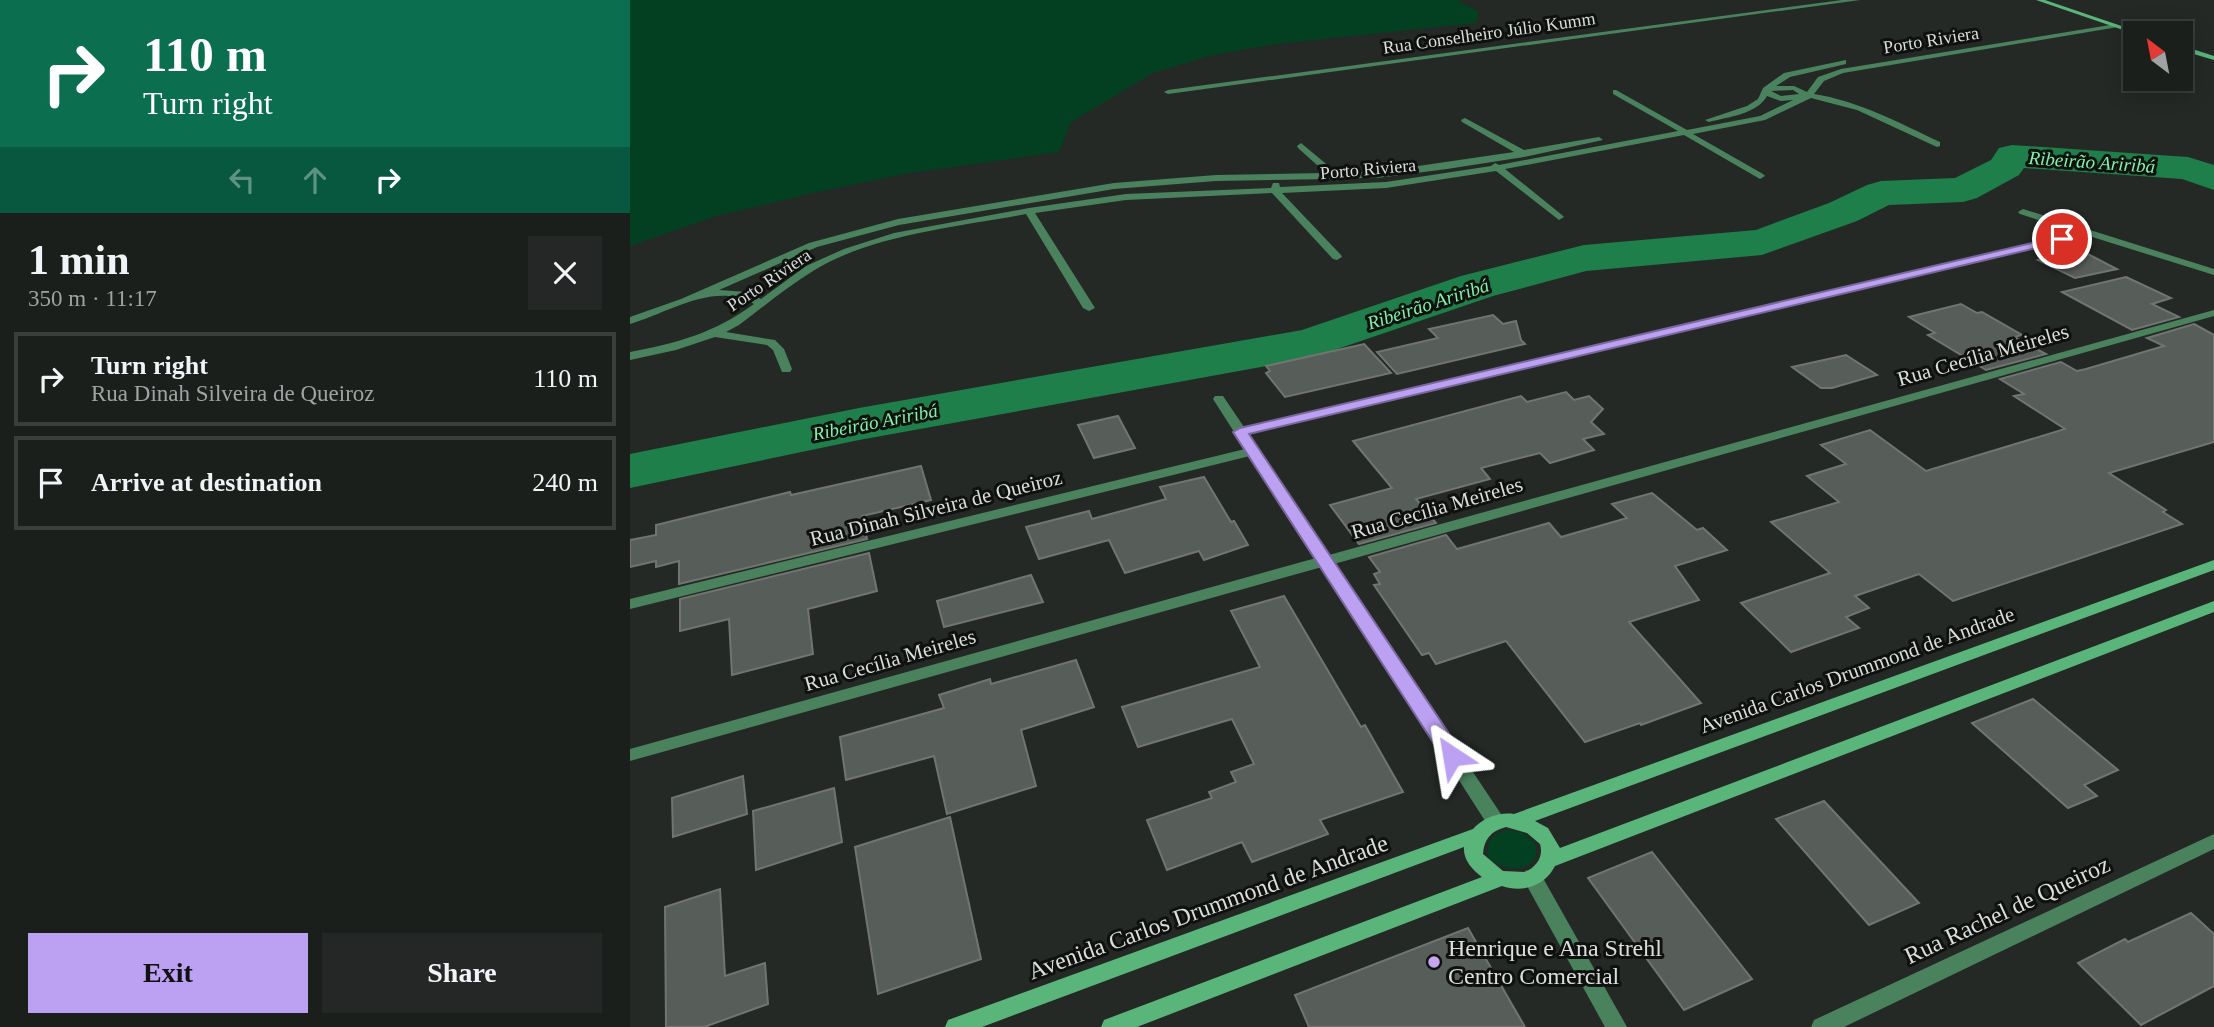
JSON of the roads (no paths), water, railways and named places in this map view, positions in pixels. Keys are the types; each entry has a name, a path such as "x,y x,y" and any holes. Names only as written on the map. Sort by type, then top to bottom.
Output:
{"main road":[{"path":"2039,0 2123,28"},
{"path":"2193,51 2214,58"},
{"name":"Avenida Carlos Drummond de Andrade","path":"1517,820 2214,565"},
{"path":"1549,860 2214,606"},
{"path":"1517,820 1540,830 1547,839 1549,860 1545,867 1532,877 1510,881 1499,878 1478,865 1473,855 1477,835 1496,822 1517,820"},
{"name":"Avenida Carlos Drummond de Andrade","path":"956,1027 1477,835"},
{"path":"1111,1027 1499,878"}],"street":[{"name":"Rua Conselheiro Júlio Kumm","path":"1168,92 1857,0"},
{"name":"Porto Riviera","path":"630,321 813,245 898,222 1114,186 1216,178 1337,178 1412,171 1523,153 1724,117 1750,108 1761,100 1766,90 1777,80 1799,71 2100,21"},
{"name":"Porto Riviera","path":"630,356 672,348 714,334 735,323 810,268 871,243 919,231 1126,197 1386,185 1498,168 1762,118 1808,96 1821,79 1833,73 2116,26"},
{"path":"2042,30 2057,36"},
{"path":"1892,54 1906,60"},
{"path":"1766,90 1770,95 1781,98 1808,96 1841,102 1937,144"},
{"path":"1616,92 1760,176"},
{"path":"1465,120 1535,161"},
{"path":"1301,146 1337,178"},
{"path":"1486,159 1559,217"},
{"path":"1277,178 1275,191 1337,257"},
{"path":"1029,211 1089,308"},
{"path":"2023,212 2214,272"},
{"path":"1240,432 2089,233"},
{"path":"700,294 737,293 761,303"},
{"name":"Rua Cecília Meireles","path":"630,755 2214,313"},
{"path":"714,334 771,342 778,349 786,369"},
{"path":"1219,399 1496,822"},
{"name":"Rua Dinah Silveira de Queiroz","path":"630,604 1253,452"},
{"name":"Rua Rachel de Queiroz","path":"1822,1027 2214,841"},
{"path":"1532,877 1616,1027"}],"waterway":[{"name":"Ribeirão Ariribá","path":"630,471 859,424 1311,343 1477,286 1584,258 1762,242 1843,212 1881,193 1963,190 2006,167 2012,156 2188,168 2214,178"}],"place":[{"name":"Henrique e Ana Strehl Centro Comercial","path":"1434,962"}]}
